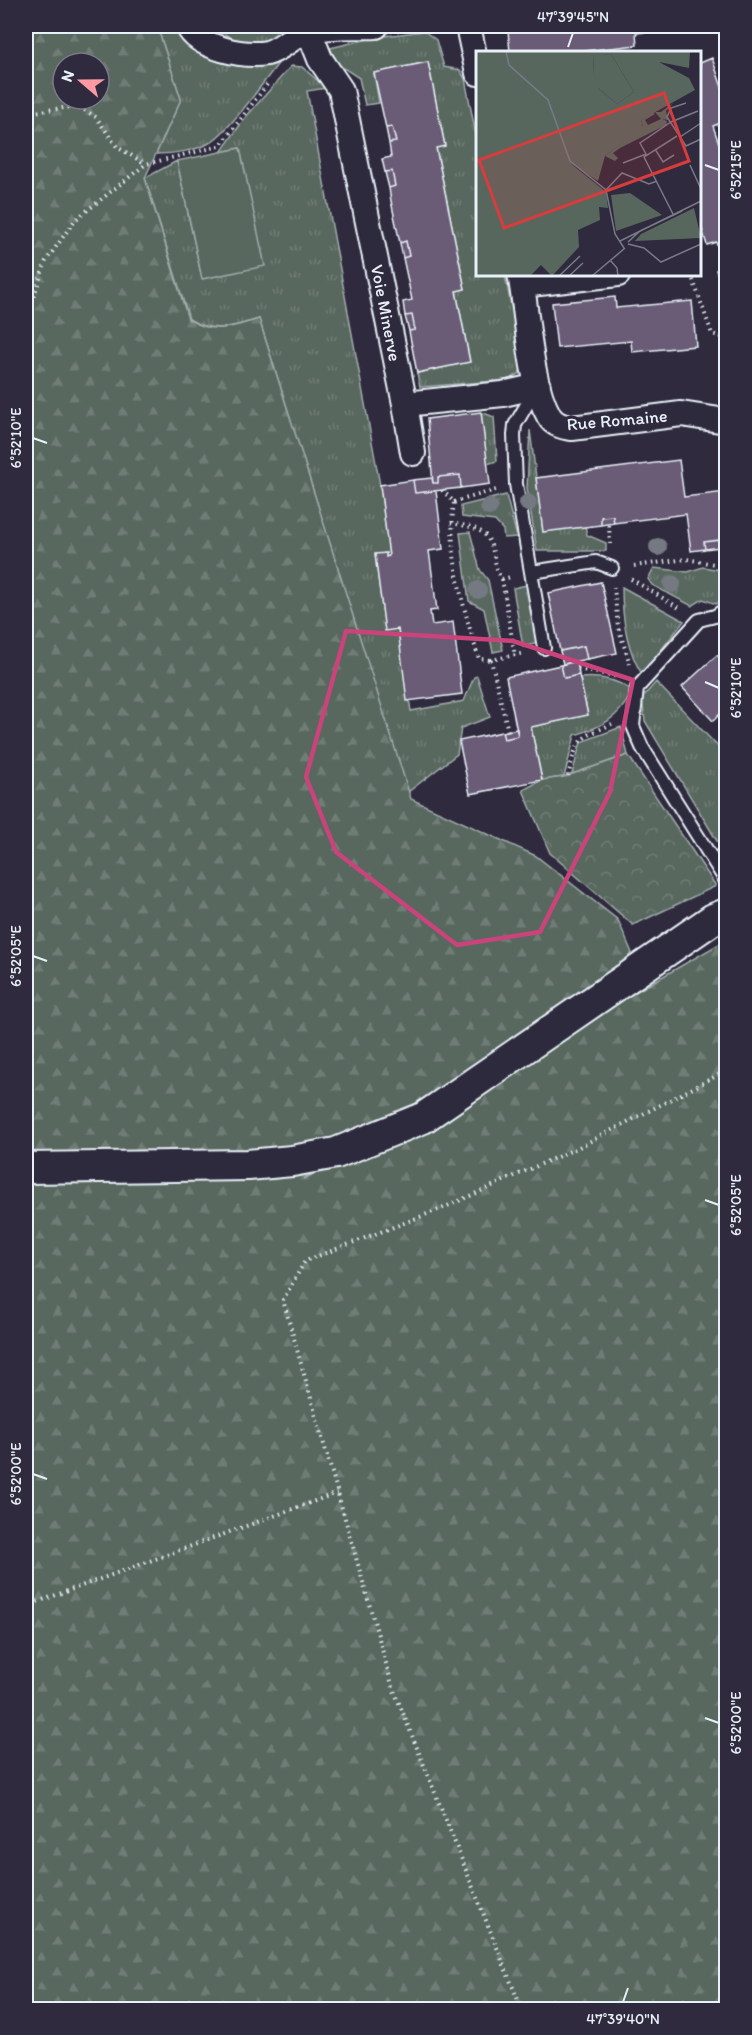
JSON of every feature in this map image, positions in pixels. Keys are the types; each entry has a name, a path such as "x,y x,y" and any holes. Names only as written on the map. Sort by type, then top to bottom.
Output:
{"street":[{"path":"188,26 190,31 208,43 247,54 268,53 307,28 376,26"},
{"path":"468,26 476,68"},
{"name":"Voie Minerve","path":"307,28 320,59 341,90 413,453"},
{"path":"521,280 586,276"},
{"name":"Rue Romaine","path":"521,280 538,386 549,417 560,426 573,428 681,414 726,421"},
{"path":"405,404 503,394 538,386"},
{"path":"26,1168 248,1165 292,1161 336,1153 423,1118 696,931 726,914"}],"lane":[{"path":"538,386 515,425 516,484 544,648"},
{"path":"532,572 596,562 612,568"},
{"path":"726,609 715,616 699,620 638,688 633,726 642,747 726,881"}],"path":[{"path":"26,319 46,261 75,220 146,164 220,146 273,76"},
{"path":"26,113 78,106 96,117 117,147 146,164"},
{"path":"692,276 712,334 726,338"},
{"path":"454,502 516,484"},
{"path":"442,490 454,502"},
{"path":"454,502 451,523 463,606 480,660 515,656 544,648"},
{"path":"451,523 480,531 492,544 495,569 502,579 515,656"},
{"path":"612,568 686,559 726,566"},
{"path":"612,568 699,620"},
{"path":"612,568 618,627 638,688"},
{"path":"502,579 532,572"},
{"path":"491,660 508,731"},
{"path":"578,669 621,678 638,688"},
{"path":"568,776 576,745 581,738 614,723 635,709"},
{"path":"522,2010 393,1688 283,1300 305,1261 442,1208 577,1148 726,1071"},
{"path":"26,1606 337,1493"}],"highlighted area":[{"path":"346,631 513,641 633,680 610,792 540,932 457,945 336,852 306,777"}],"green space":[{"path":"26,26 157,26 181,99 145,178 188,319 206,327 223,328 259,319 411,799 536,856 618,920 632,953 595,988 303,1179 443,1118 599,1013 726,940 726,2009 26,2010"},
{"path":"157,26 180,26 281,60 229,126 211,142 199,148 177,153 156,154 181,99"},
{"path":"214,26 285,26 281,35 272,39 246,42 230,37"},
{"path":"424,31 436,40 444,67 460,70 465,79 476,135 476,276 505,276 523,365 519,374 508,380 420,387 417,373 470,362 456,291 465,289 436,148 445,146 428,62 374,73 379,103 365,105 359,78 339,65 330,48 377,37"},
{"path":"291,66 302,67 326,88 307,91 380,485 389,556 386,557 386,553 375,555 385,630 398,629 411,711 464,701 474,677 477,676 490,717 461,728 457,754 408,792 259,319 214,328 189,319 145,178 177,161 202,279 240,148 221,152 245,118"},
{"path":"240,148 265,266 202,279 177,161"},
{"path":"481,412 494,417 497,461 487,464"},
{"path":"530,430 543,532 585,526 587,535 606,543 606,551 537,551 527,488"},
{"path":"506,495 517,537 504,538 503,530 495,521 462,517 461,506"},
{"path":"470,532 480,570 488,580 503,650 493,652 484,609 469,601 460,533"},
{"path":"703,567 725,571 726,596 716,604 703,599 692,606 652,585 648,579 654,568 688,572"},
{"path":"527,585 538,643 523,647 513,588"},
{"path":"622,587 684,621 642,674 632,654 626,632"},
{"path":"593,677 612,681 630,689 631,694 626,703 608,721 575,735 564,777 542,780 531,727 588,715 580,678"},
{"path":"656,682 726,755 726,809 724,812 726,856 645,721 642,698"},
{"path":"621,727 628,755 572,774 581,742"},
{"path":"628,755 716,886 633,925 550,853 523,790 542,780 564,777"}],"building":[{"path":"569,26 710,26 636,33 637,45 584,51 510,51 508,31"},
{"path":"712,58 726,99 726,121 713,126 726,164 726,300 716,270 725,267 716,242 707,245 701,226 701,63"},
{"path":"428,62 445,146 436,148 465,289 456,291 470,362 417,373 409,331 415,330 412,315 405,316 403,302 412,300 403,258 409,256 406,241 400,243 391,201 389,188 395,186 392,171 385,172 382,159 391,157 389,143 396,142 392,127 386,128 374,73"},
{"path":"392,127 396,142 389,143 386,128"},
{"path":"392,171 395,186 389,188 385,172"},
{"path":"406,241 409,256 403,258 400,243"},
{"path":"615,297 616,308 692,301 696,346 632,352 631,341 557,348 552,303"},
{"path":"412,315 415,330 409,331 405,316"},
{"path":"481,412 490,484 461,488 460,475 438,477 438,483 433,483 427,419"},
{"path":"679,460 684,497 726,492 726,547 720,547 719,540 704,542 705,549 691,551 686,514 614,523 613,516 601,517 601,525 543,532 536,478"},
{"path":"460,475 461,488 415,493 413,480 432,478 433,483 438,483 438,477"},
{"path":"413,480 415,493 436,491 443,549 429,551 437,610 430,611 432,625 453,622 462,694 407,701 398,629 385,631 375,554 386,553 386,557 389,556 380,485"},
{"path":"613,516 614,523 601,525 601,517"},
{"path":"719,540 720,547 705,549 704,542"},
{"path":"601,582 617,653 587,659 584,646 560,651 548,593"},
{"path":"584,646 587,659 563,664 560,651"},
{"path":"717,655 724,662 726,660 726,708 713,721 682,687"},
{"path":"577,661 579,675 564,678 561,665"},
{"path":"561,665 564,678 579,675 588,715 531,727 542,780 470,794 459,741 502,732 504,739 518,736 506,677"},
{"path":"517,729 518,736 504,739 502,732"}]}
